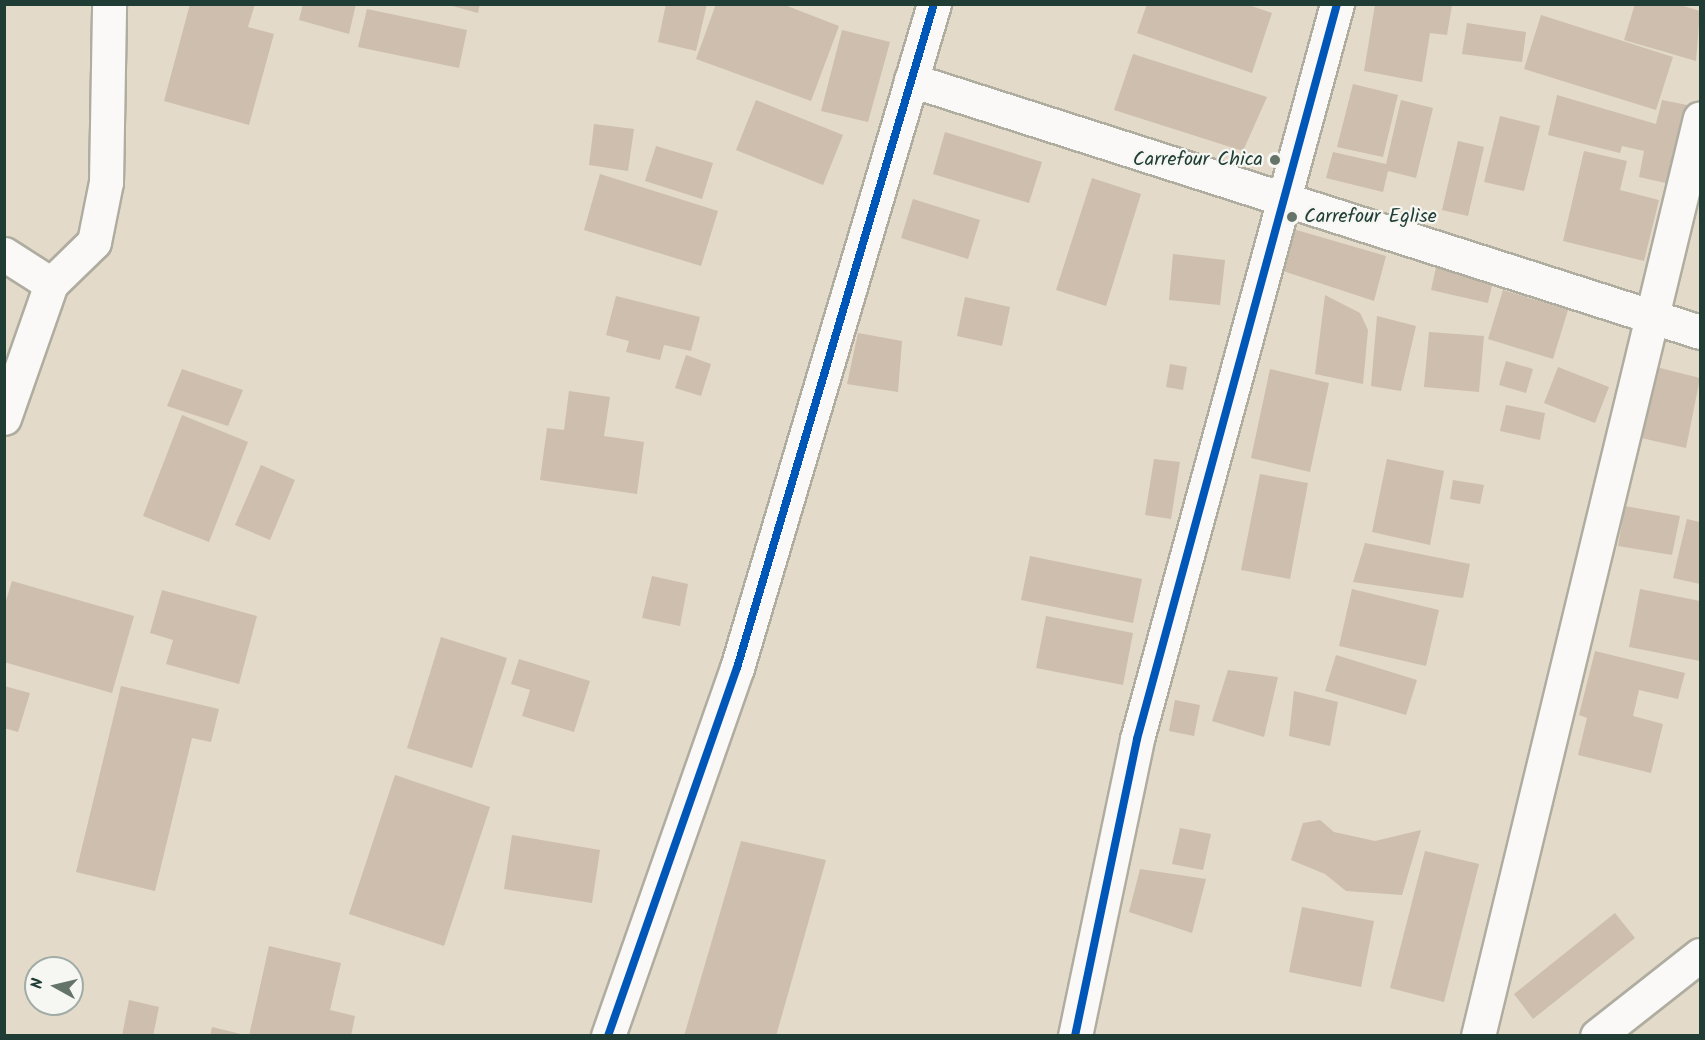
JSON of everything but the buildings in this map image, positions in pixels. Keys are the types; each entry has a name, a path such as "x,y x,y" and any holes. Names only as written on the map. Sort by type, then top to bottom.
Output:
{"street":[{"path":"4,418 51,284 94,242 106,182 109,4"},
{"path":"608,1035 737,668 934,4"},
{"path":"1074,1035 1137,739 1337,4"},
{"path":"911,80 1701,332"},
{"path":"1478,1035 1701,118"},
{"path":"4,254 51,284"},
{"path":"1597,1035 1701,955"}],"cycle path":[{"path":"608,1036 737,668 934,4"},
{"path":"1075,1036 1137,739 1337,4"}],"place":[{"name":"Carrefour Chica","path":"1275,160"},
{"name":"Carrefour Eglise","path":"1292,217"}]}
